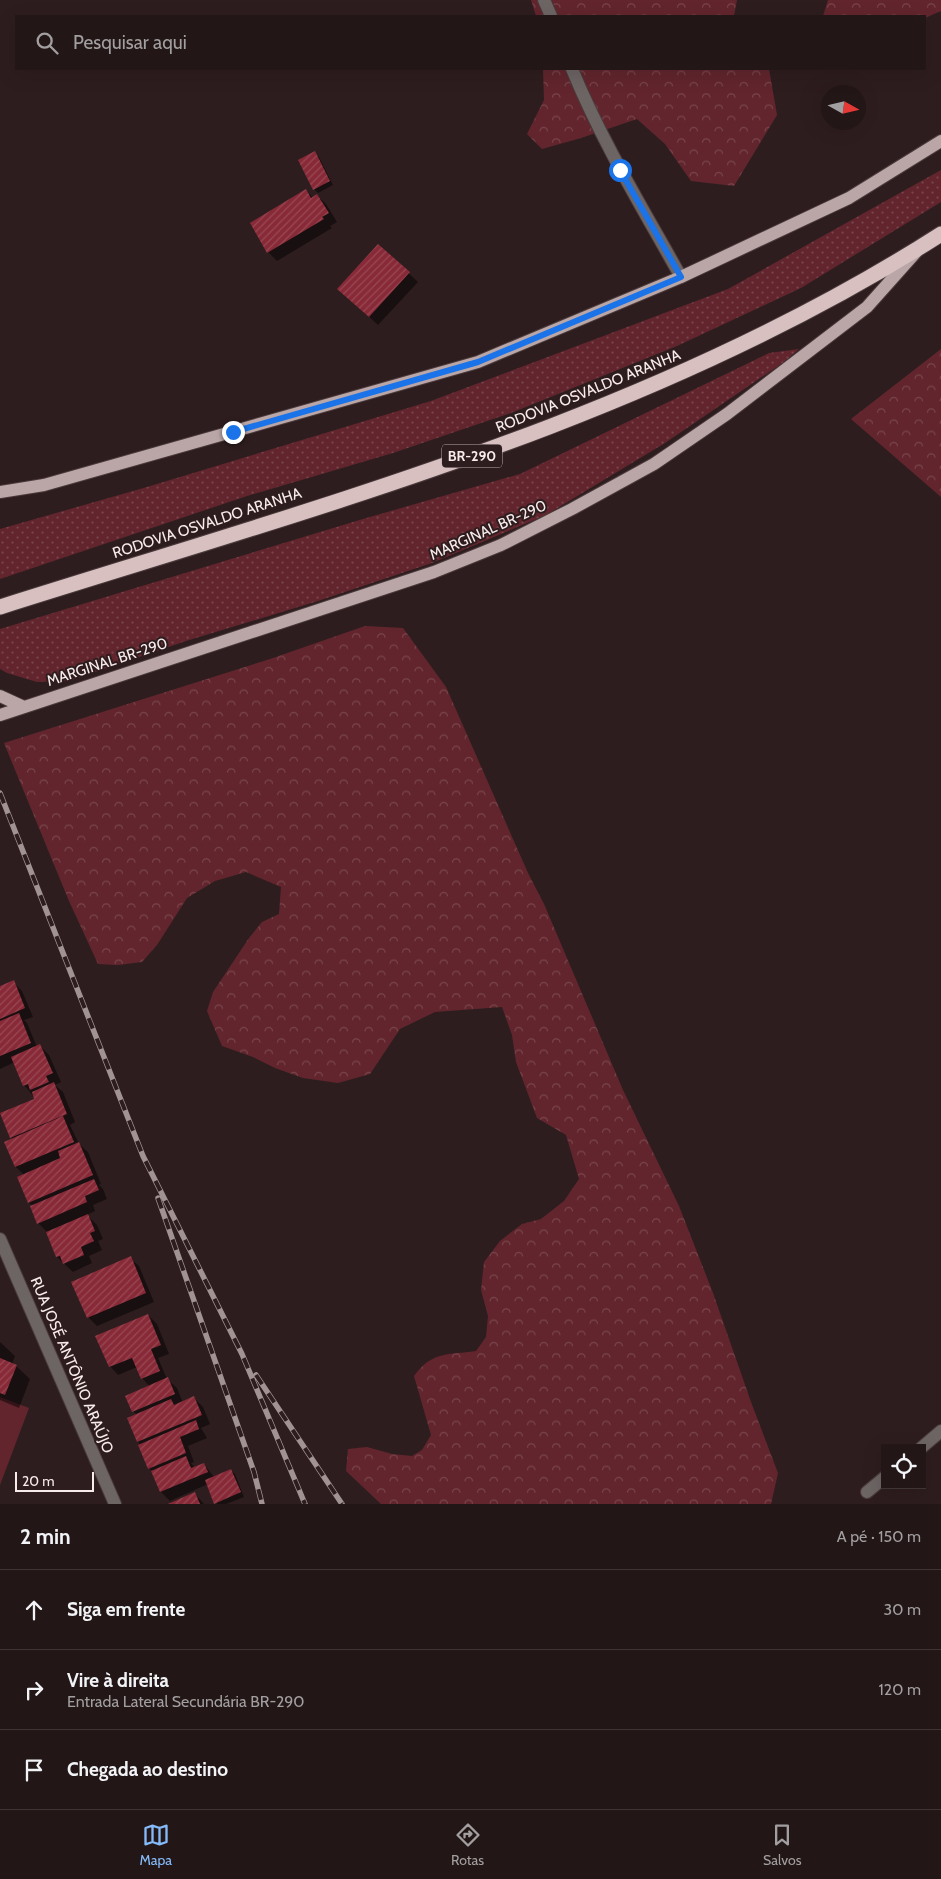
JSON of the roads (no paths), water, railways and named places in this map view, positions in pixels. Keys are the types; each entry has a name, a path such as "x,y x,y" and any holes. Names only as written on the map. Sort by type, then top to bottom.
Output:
{"highway":[{"name":"RODOVIA OSVALDO ARANHA","path":"0,607 444,466 610,403 729,352 848,291 941,234"}],"main road":[{"path":"0,492 44,485 478,362 681,277 849,198 941,141"},
{"name":"MARGINAL BR-290","path":"0,715 434,572 501,545 572,509 654,464 727,414 867,307 920,248"},
{"path":"0,696 24,707"}],"street":[{"path":"544,0 551,15"},
{"path":"572,70 620,170 681,277"},
{"name":"RUA JOSÉ ANTÔNIO ARAÚJO","path":"0,1239 115,1504"},
{"path":"926,1444 941,1432"},
{"path":"867,1492 881,1480"}],"railway":[{"path":"0,793 143,1156 242,1354 305,1504"},
{"path":"158,1198 254,1472 262,1504"},
{"path":"256,1375 342,1504"}]}
